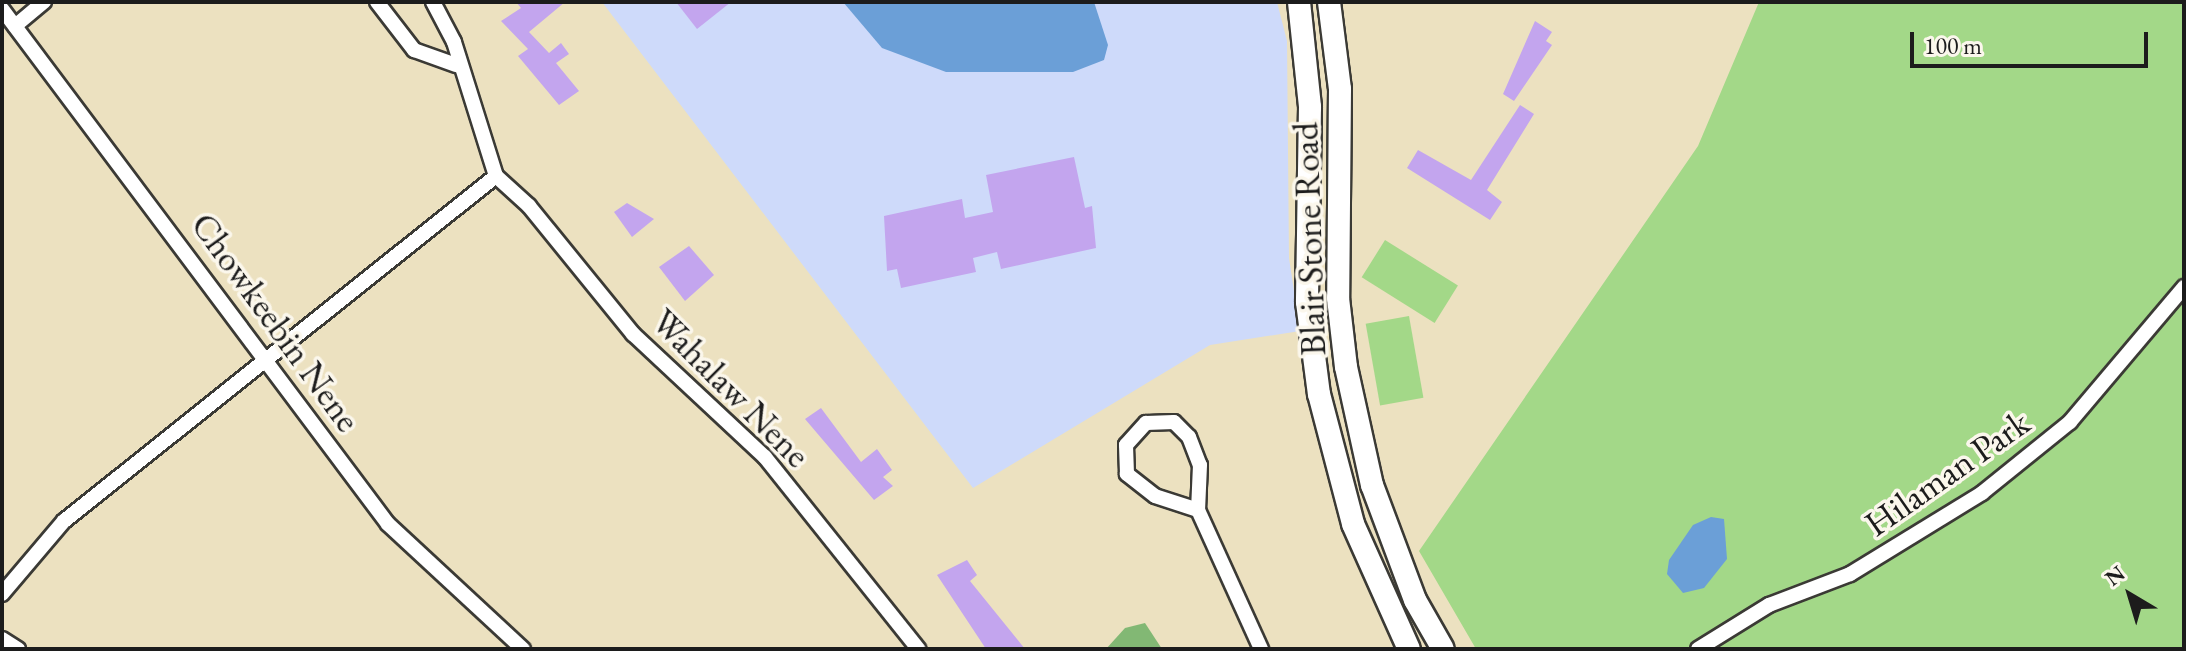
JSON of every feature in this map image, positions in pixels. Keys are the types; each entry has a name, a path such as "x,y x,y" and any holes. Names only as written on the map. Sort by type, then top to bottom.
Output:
{"main road":[{"name":"Blair Stone Road","path":"1299,2 1310,107 1307,302 1332,458 1380,599 1409,649"},
{"name":"Blair Stone Road","path":"1329,2 1340,89 1338,298 1372,485 1415,600 1443,649"},
{"path":"1307,302 1338,298"}],"street":[{"path":"15,26 44,2"},
{"path":"377,2 414,50 456,65"},
{"path":"2,594 64,521 496,176 456,65 454,42 433,2"},
{"name":"Chowkeebin Nene","path":"2,9 268,358 388,524 523,649"},
{"name":"Wahalaw Nene","path":"496,176 529,206 633,334 765,457 918,649"},
{"name":"Hilaman Park","path":"1698,649 1769,605 1850,574 1982,493 2070,422 2184,287"},
{"path":"1198,510 1155,496 1127,474 1126,445 1146,423 1174,422 1189,437 1200,465 1198,510 1261,649"},
{"path":"2,639 18,649"}],"shaded area":[{"path":"602,2 1277,2 1287,41 1289,258 1300,331 1210,345 973,488"}],"green space":[{"path":"1759,2 2184,2 2184,649 1476,649 1419,551 1698,146"},
{"path":"1385,240 1458,286 1435,323 1362,277"},
{"path":"1409,316 1423,398 1380,405 1366,324"},
{"path":"1145,623 1162,649 1106,649 1125,628"}],"water":[{"path":"843,2 1094,2 1108,45 1104,60 1073,72 946,72 882,48"},
{"path":"1711,517 1724,519 1727,559 1704,588 1683,593 1667,574 1669,560 1693,525"}],"building":[{"path":"516,2 565,2 529,32 549,53 561,43 569,54 556,63 579,91 559,105 518,56 528,49 501,21 521,8"},
{"path":"676,2 731,2 697,29"},
{"path":"1535,21 1552,32 1546,41 1552,45 1514,101 1503,94"},
{"path":"1520,105 1534,114 1487,190 1502,202 1490,220 1407,168 1418,150 1471,180"},
{"path":"1074,157 1085,208 1092,206 1096,248 1001,269 997,252 973,258 976,272 901,288 897,269 887,271 884,216 962,199 965,218 993,212 986,175"},
{"path":"627,203 654,219 632,237 614,212"},
{"path":"689,246 714,275 685,301 659,267"},
{"path":"821,408 861,462 877,449 892,470 883,477 893,486 874,500 805,419"},
{"path":"967,560 977,575 970,581 1025,649 986,649 937,575"}]}
